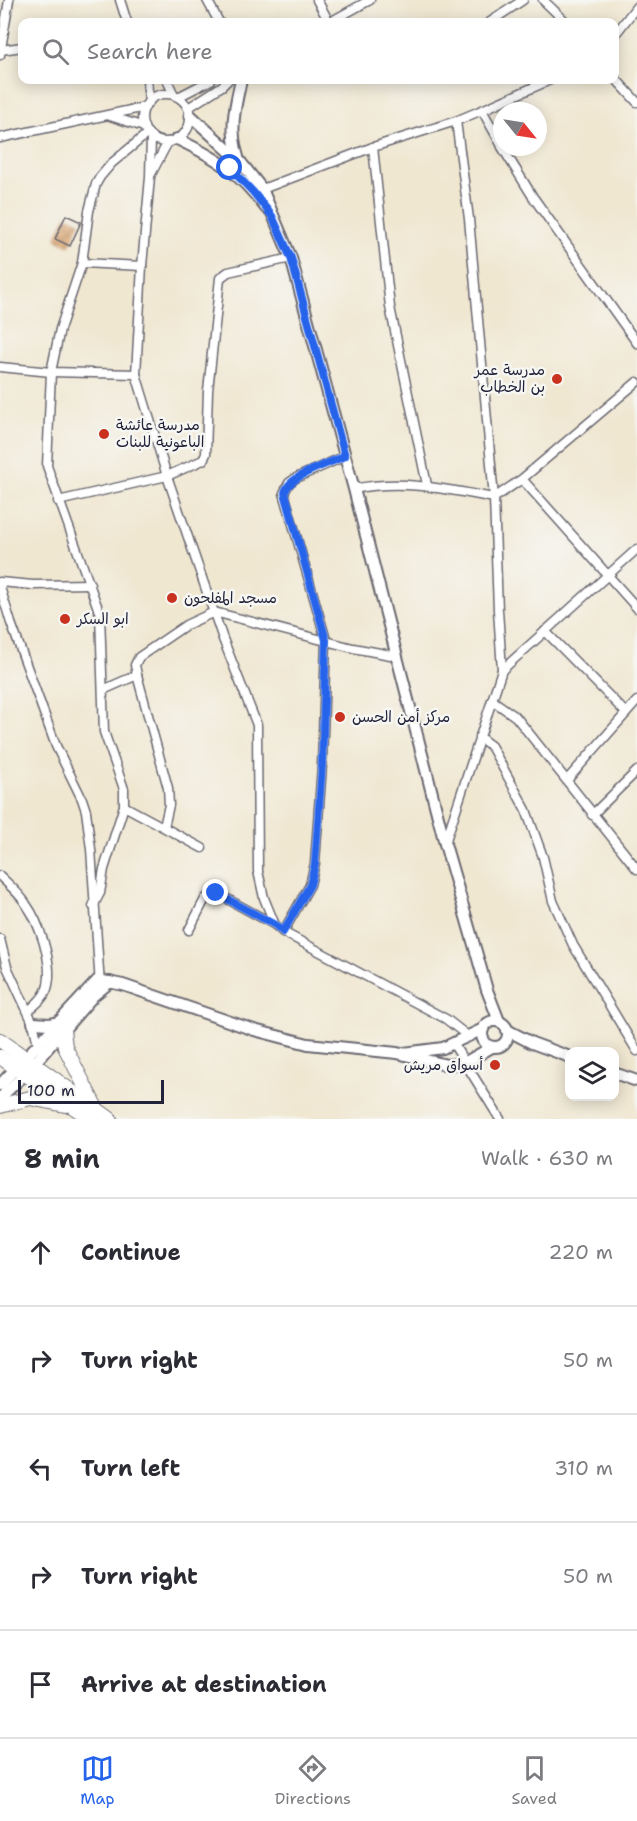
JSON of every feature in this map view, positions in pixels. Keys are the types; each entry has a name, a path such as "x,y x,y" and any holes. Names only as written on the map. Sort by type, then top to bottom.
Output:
{"main road":[{"path":"61,1026 65,1047 94,1115"},
{"path":"0,1040 94,1115"},
{"path":"0,1057 29,1061 75,1108"},
{"path":"0,1106 30,1098 41,1099 110,1119"}],"street":[{"path":"0,55 9,0"},
{"path":"207,0 217,18"},
{"path":"316,0 327,18"},
{"path":"337,18 370,0"},
{"path":"496,18 523,0"},
{"path":"543,0 562,18"},
{"path":"121,3 126,18"},
{"path":"121,3 131,18"},
{"path":"619,31 637,6"},
{"path":"1,50 18,48"},
{"path":"619,82 637,102"},
{"path":"147,84 147,105 143,114 148,132 150,177 136,374 167,476 214,612 257,725 258,871 264,898 275,925"},
{"path":"169,84 189,112 239,160 272,216 291,258 354,489 445,844 487,990 503,1025 505,1042"},
{"path":"0,138 109,116 147,105 160,95 176,96 202,84"},
{"path":"150,177 172,140 187,129 189,112 225,84"},
{"path":"239,160 232,117 240,84"},
{"path":"258,190 373,147 456,121 541,84"},
{"path":"482,110 493,130"},
{"path":"109,116 148,132 162,141 172,140 202,152 230,168 258,190"},
{"path":"445,844 502,670 494,498 469,219 456,121"},
{"path":"93,906 100,893 104,869 124,806 124,789 104,732 102,627 97,602 49,475 46,455 51,372 60,329 82,263 89,211 100,177 112,163 148,132"},
{"path":"373,147 390,307 427,485"},
{"path":"508,156 533,197 637,343"},
{"path":"58,501 167,476 198,463 205,457 208,391 221,275 291,258"},
{"path":"82,263 142,266"},
{"path":"0,367 51,372 136,374"},
{"path":"354,489 382,484 427,485 494,498 522,479 637,382"},
{"path":"283,932 310,885 315,864 322,765 326,640 285,488 296,478 345,456"},
{"path":"522,479 637,608"},
{"path":"502,670 637,549"},
{"path":"0,582 33,585 90,584"},
{"path":"0,587 56,746 86,811 91,849 93,906 103,984"},
{"path":"164,827 169,806 168,788 136,675 135,663 142,654 186,625 214,612 353,648 396,656"},
{"path":"0,624 11,623"},
{"path":"545,631 626,713"},
{"path":"103,690 136,675"},
{"path":"492,700 516,717 637,870"},
{"path":"567,780 637,701"},
{"path":"479,737 491,746 519,795 543,857 553,901 564,927 637,1051"},
{"path":"592,815 637,771"},
{"path":"124,806 202,848"},
{"path":"0,876 26,903 42,938 47,958 48,986 37,1004 28,1011"},
{"path":"189,930 206,899 213,893 220,895 275,925 283,932 446,1019 469,1037"},
{"path":"0,939 7,967 33,1023 29,1061 0,1085"},
{"path":"0,1098 29,1061 103,984"},
{"path":"103,984 282,1039 308,1044 397,1053 447,1065 464,1063 505,1042 532,1043"},
{"path":"487,990 483,1040 492,1047"},
{"path":"397,1053 437,1050 454,1045 490,1021 503,1025 532,1043 565,1055"},
{"path":"33,1023 61,1026"},
{"path":"454,1045 500,1119"},
{"path":"619,1074 637,1081"}],"building":[{"path":"66,215 81,222 70,246 55,239"}],"place":[{"name":"مدرسة عمر بن الخطاب","path":"557,379"},
{"name":"مدرسة عائشة الباعونية للبنات","path":"104,434"},
{"name":"مسجد المفلحون","path":"172,598"},
{"name":"ابو السكر","path":"65,619"},
{"name":"مركز أمن الحسن","path":"340,717"},
{"name":"أسواق مريش","path":"495,1065"}],"route":[{"path":"216,893 275,925 283,932 313,878 322,765 326,640 285,497 285,488 296,478 345,456 291,258 272,216 230,168"}]}
